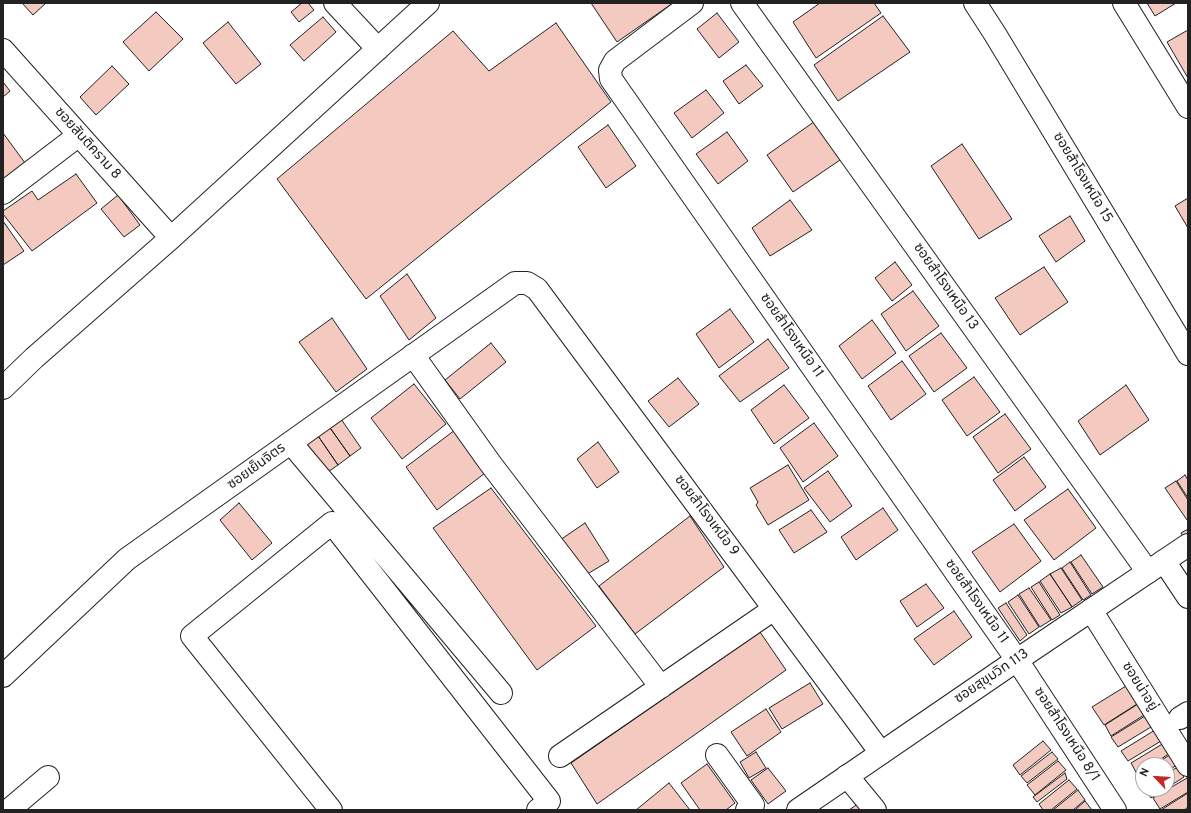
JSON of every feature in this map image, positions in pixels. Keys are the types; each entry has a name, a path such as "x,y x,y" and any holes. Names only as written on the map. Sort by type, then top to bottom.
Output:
{"street":[{"path":"335,3 378,50"},
{"path":"3,388 34,358 171,238 428,3"},
{"name":"ซอยสำโรงเหนือ 11","path":"692,3 615,61 610,70 611,79 1017,660"},
{"name":"ซอยสำโรงเหนือ 13","path":"742,3 1156,566 1188,597"},
{"name":"ซอยสำโรงเหนือ 15","path":"975,3 1188,354"},
{"path":"1124,3 1188,107"},
{"name":"ซอยสันติคราม 8","path":"3,50 171,238"},
{"path":"3,193 79,135"},
{"name":"ซอยเย็นจิตร","path":"3,676 127,559 515,282 527,283"},
{"name":"ซอยสำโรงเหนือ 9","path":"527,283 537,289 881,753"},
{"path":"413,355 490,463 661,687"},
{"path":"291,443 501,693"},
{"path":"331,810 192,636 332,522 549,801 538,810"},
{"name":"ซอยสุขุมวิท 113","path":"798,810 1188,545"},
{"path":"560,756 774,609"},
{"name":"ซอยน่าอยู่","path":"1091,610 1188,765"},
{"name":"ซอยสำโรงเหนือ 8/1","path":"1017,660 1115,810"},
{"path":"717,756 753,805 747,810"},
{"path":"847,776 875,810"},
{"path":"9,810 48,777"}],"building":[{"path":"22,3 46,3 33,15"},
{"path":"302,3 308,3 314,10 299,22 291,12"},
{"path":"591,3 673,3 617,42"},
{"path":"820,3 874,3 881,13 816,58 793,22"},
{"path":"1147,3 1176,3 1155,16"},
{"path":"156,12 183,39 149,71 123,42"},
{"path":"717,13 739,42 719,58 697,29"},
{"path":"883,16 910,52 838,101 814,65"},
{"path":"323,17 336,32 304,61 290,45"},
{"path":"228,22 261,64 236,84 203,43"},
{"path":"556,23 611,102 366,299 277,179 453,31 489,71"},
{"path":"1188,30 1188,78 1167,42"},
{"path":"746,65 763,86 739,104 723,81"},
{"path":"112,66 129,84 96,115 80,97"},
{"path":"3,82 10,91 3,97"},
{"path":"706,90 724,113 692,138 674,113"},
{"path":"818,119 843,158 793,192 767,155"},
{"path":"608,125 636,166 606,188 578,147"},
{"path":"727,132 748,161 718,184 696,154"},
{"path":"3,133 28,167 3,186"},
{"path":"962,144 1012,219 979,239 931,166"},
{"path":"76,174 97,203 32,251 3,214 3,211 32,191 38,200"},
{"path":"118,195 140,225 124,237 101,209"},
{"path":"1188,198 1188,228 1175,206"},
{"path":"790,200 812,230 770,256 752,228"},
{"path":"1070,216 1085,241 1056,262 1039,236"},
{"path":"3,221 24,251 3,265"},
{"path":"895,262 912,285 892,301 875,278"},
{"path":"1044,267 1068,302 1020,335 995,298"},
{"path":"407,274 436,318 409,340 380,296"},
{"path":"913,291 939,326 906,351 881,314"},
{"path":"730,309 754,342 719,368 696,334"},
{"path":"332,318 367,369 336,392 299,342"},
{"path":"872,320 896,353 862,379 839,346"},
{"path":"941,333 967,368 934,392 909,356"},
{"path":"768,339 789,368 740,402 719,376"},
{"path":"491,343 506,362 460,399 445,380"},
{"path":"902,361 926,394 891,420 868,386"},
{"path":"974,377 1000,412 967,436 942,400"},
{"path":"678,378 699,404 669,427 648,401"},
{"path":"414,384 446,424 402,459 371,418"},
{"path":"784,385 809,418 774,444 751,410"},
{"path":"1126,385 1149,420 1100,455 1078,421"},
{"path":"1005,414 1031,449 998,473 973,437"},
{"path":"339,416 361,448 350,456 328,425"},
{"path":"814,423 838,456 803,482 780,448"},
{"path":"328,425 350,456 338,465 316,433"},
{"path":"455,430 485,473 437,510 406,467"},
{"path":"316,433 338,465 325,474 303,442"},
{"path":"598,442 619,472 597,488 577,459"},
{"path":"1024,457 1046,487 1015,511 993,480"},
{"path":"788,465 809,500 768,525 756,505 758,502 750,488"},
{"path":"828,471 852,506 830,522 804,488"},
{"path":"1185,475 1188,480 1188,498 1177,481"},
{"path":"1176,481 1188,500 1188,520 1165,488"},
{"path":"491,488 596,626 537,670 433,528"},
{"path":"1068,489 1096,528 1054,560 1024,520"},
{"path":"239,503 272,543 252,560 220,520"},
{"path":"883,508 898,530 856,560 841,537"},
{"path":"811,510 827,532 794,553 779,530"},
{"path":"690,516 724,567 635,634 599,586"},
{"path":"585,523 609,561 584,576 560,540"},
{"path":"1014,524 1041,561 1000,592 972,552"},
{"path":"1188,529 1188,544 1181,533"},
{"path":"1081,555 1103,587 1092,594 1071,562"},
{"path":"1070,562 1091,595 1083,600 1062,568"},
{"path":"1061,568 1082,600 1072,607 1050,574"},
{"path":"1050,574 1072,607 1061,613 1040,581"},
{"path":"1039,582 1060,615 1052,620 1031,587"},
{"path":"926,584 944,608 917,627 900,601"},
{"path":"1029,588 1051,620 1040,627 1019,594"},
{"path":"1018,595 1039,627 1029,634 1008,602"},
{"path":"1006,603 1027,635 1020,641 998,608"},
{"path":"954,611 972,637 934,665 914,639"},
{"path":"760,632 786,670 597,804 571,763"},
{"path":"810,683 823,704 782,729 769,708"},
{"path":"1126,686 1137,704 1104,725 1092,707"},
{"path":"1138,704 1144,715 1111,736 1105,725"},
{"path":"766,709 781,732 747,756 731,732"},
{"path":"1145,716 1151,727 1118,747 1111,737"},
{"path":"1155,730 1161,741 1128,761 1121,751"},
{"path":"1043,741 1051,750 1020,775 1013,765"},
{"path":"1164,743 1170,753 1164,757 1141,757"},
{"path":"756,752 766,768 749,778 740,762"},
{"path":"1052,752 1058,759 1027,783 1021,776"},
{"path":"1058,761 1066,770 1035,795 1027,785"},
{"path":"1135,761 1135,770 1131,763"},
{"path":"707,764 735,803 726,810 700,810 681,783"},
{"path":"1178,767 1184,777 1175,783 1175,769"},
{"path":"768,768 786,791 768,804 751,780"},
{"path":"1065,773 1067,779 1037,802 1033,797"},
{"path":"1187,778 1188,792 1160,809 1153,798 1175,797 1175,785"},
{"path":"1069,780 1077,789 1051,810 1043,810 1039,804"},
{"path":"669,783 690,810 636,810"},
{"path":"1078,790 1085,800 1073,810 1053,810"},
{"path":"1188,793 1188,807 1184,810 1161,810"},
{"path":"862,801 868,810 849,810"},
{"path":"1085,801 1092,810 1075,810"}]}
